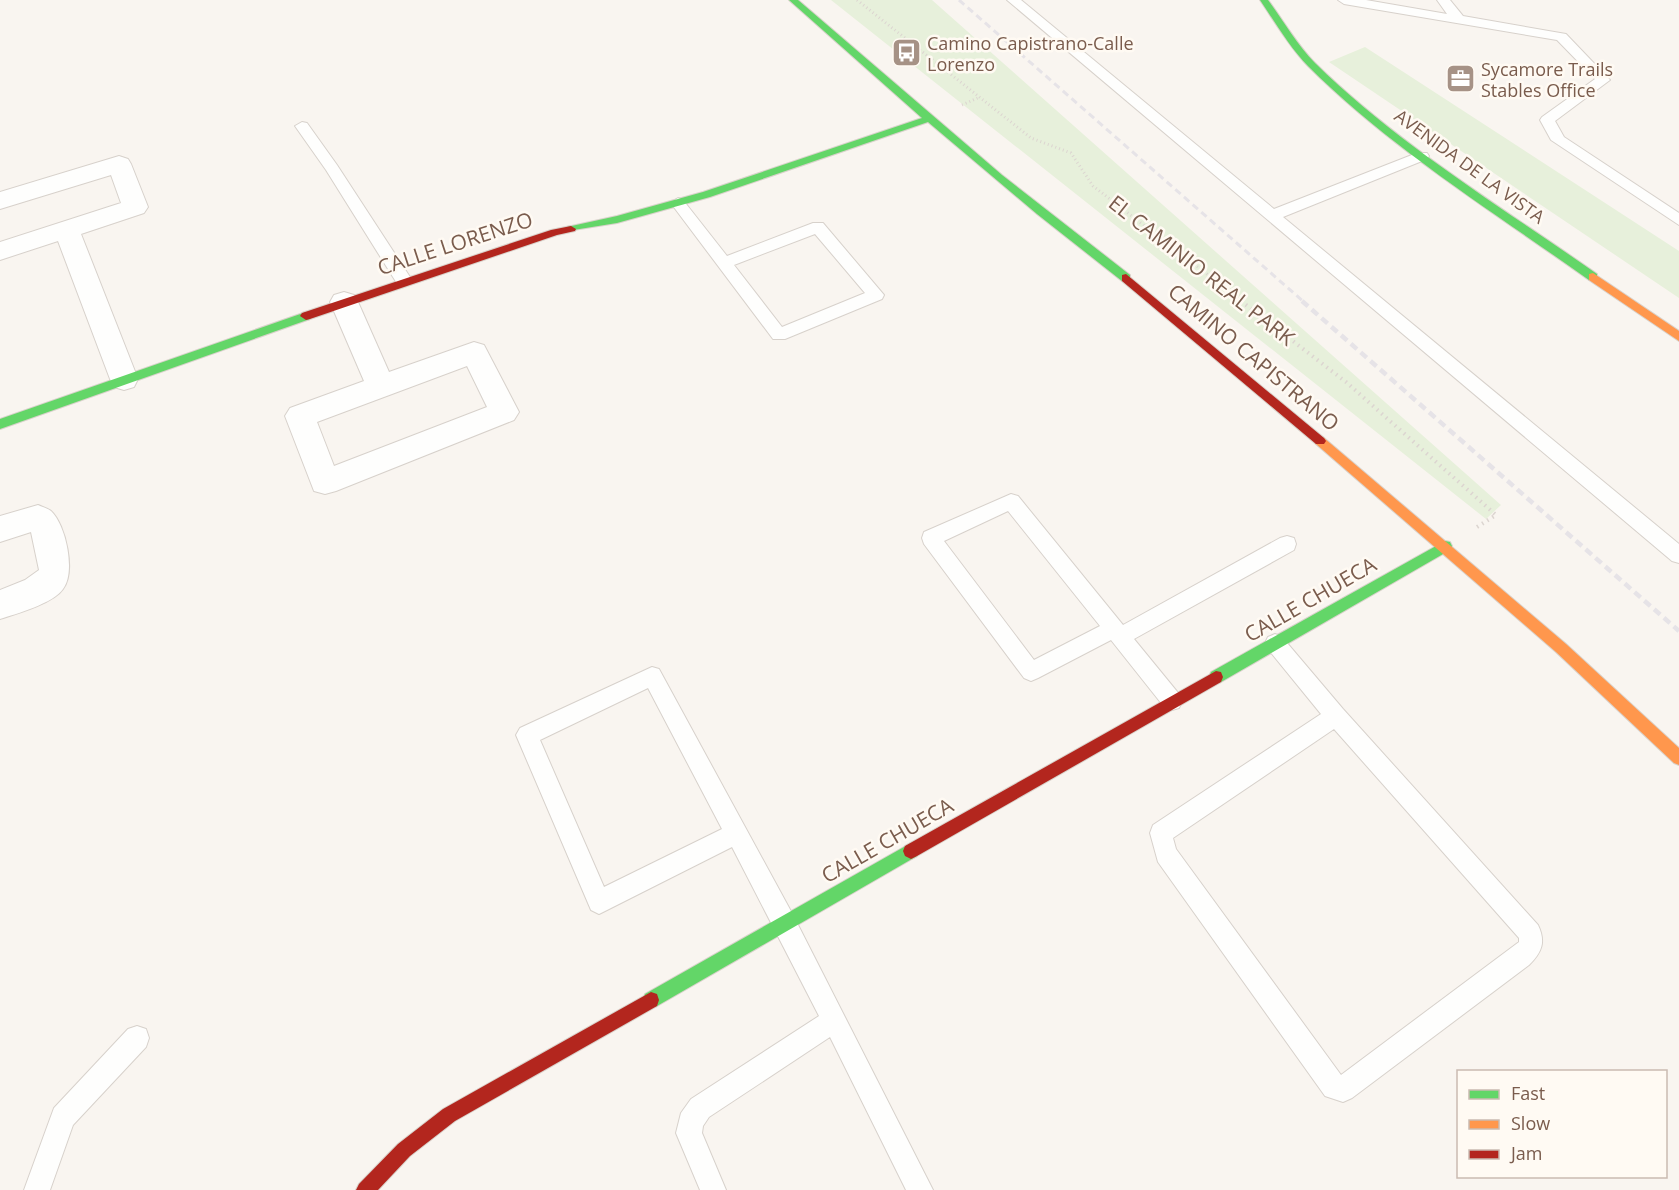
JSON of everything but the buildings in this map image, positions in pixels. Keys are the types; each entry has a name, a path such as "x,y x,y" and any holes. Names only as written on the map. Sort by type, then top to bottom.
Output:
{"street":[{"name":"CAMINO CAPISTRANO","path":"793,0 928,119 1057,226 1143,291 1445,546 1561,648 1679,758"},
{"name":"AVENIDA DE LA VISTA","path":"1263,0 1310,63 1422,156 1679,337"},
{"name":"CALLE LORENZO","path":"0,424 404,281 555,232 628,218 678,203 928,119"},
{"path":"0,201 118,164 135,207 0,251"},
{"path":"66,229 124,380"},
{"path":"344,302 381,386"},
{"path":"474,352 504,412 325,482 300,416 381,386 474,352"},
{"path":"0,529 38,518 46,528 55,570 51,581 37,590 0,605"},
{"name":"CALLE CHUECA","path":"365,1190 404,1150 449,1115 1445,546"}],"lane":[{"path":"1013,0 1679,555"},
{"path":"1344,0 1561,37 1603,80 1546,120 1558,140 1679,220"},
{"path":"1443,0 1459,20"},
{"path":"302,126 333,168 404,281"},
{"path":"1273,215 1422,156"},
{"path":"678,203 779,335 876,295 818,227 724,263"},
{"path":"1172,700 1118,632 1011,501 932,538 1031,672 1118,632 1287,544"},
{"path":"1275,643 1336,716 1530,933 1532,946 1521,957 1343,1089 1334,1087 1166,854 1161,832 1336,716"},
{"path":"737,833 599,902 527,735 652,676 737,833 785,922 920,1190"},
{"path":"713,1190 689,1133 690,1122 700,1108 834,1020"},
{"path":"37,1190 63,1117 136,1038"}],"path":[{"name":"EL CAMINIO REAL PARK","path":"857,0 1031,138 1071,153 1079,162 1084,177 1093,186 1346,382 1496,515 1445,546"}],"green space":[{"path":"831,0 932,0 1501,505 1486,519"},
{"path":"1365,47 1679,251 1679,298 1329,62"}],"railway":[{"path":"959,0 1304,302"},
{"path":"1302,301 1679,631"}],"traffic: fast":[{"path":"793,0 999,177 1126,278"},
{"path":"1264,0 1310,63 1364,111 1422,156 1593,277"},
{"path":"571,229 662,208 706,195 928,119"},
{"path":"0,424 306,316"},
{"path":"1216,677 1445,546"},
{"path":"651,1000 911,851"}],"traffic: slow":[{"path":"1593,277 1679,337"},
{"path":"1320,441 1561,648 1679,758"}],"traffic: jam":[{"path":"306,316 555,232 571,229"},
{"path":"1126,278 1320,441"},
{"path":"911,851 1216,677"},
{"path":"365,1190 404,1150 449,1115 651,1000"}],"place":[{"name":"Camino Capistrano-Calle Lorenzo","path":"906,53"},
{"name":"Sycamore Trails Stables Office","path":"1460,79"}]}
